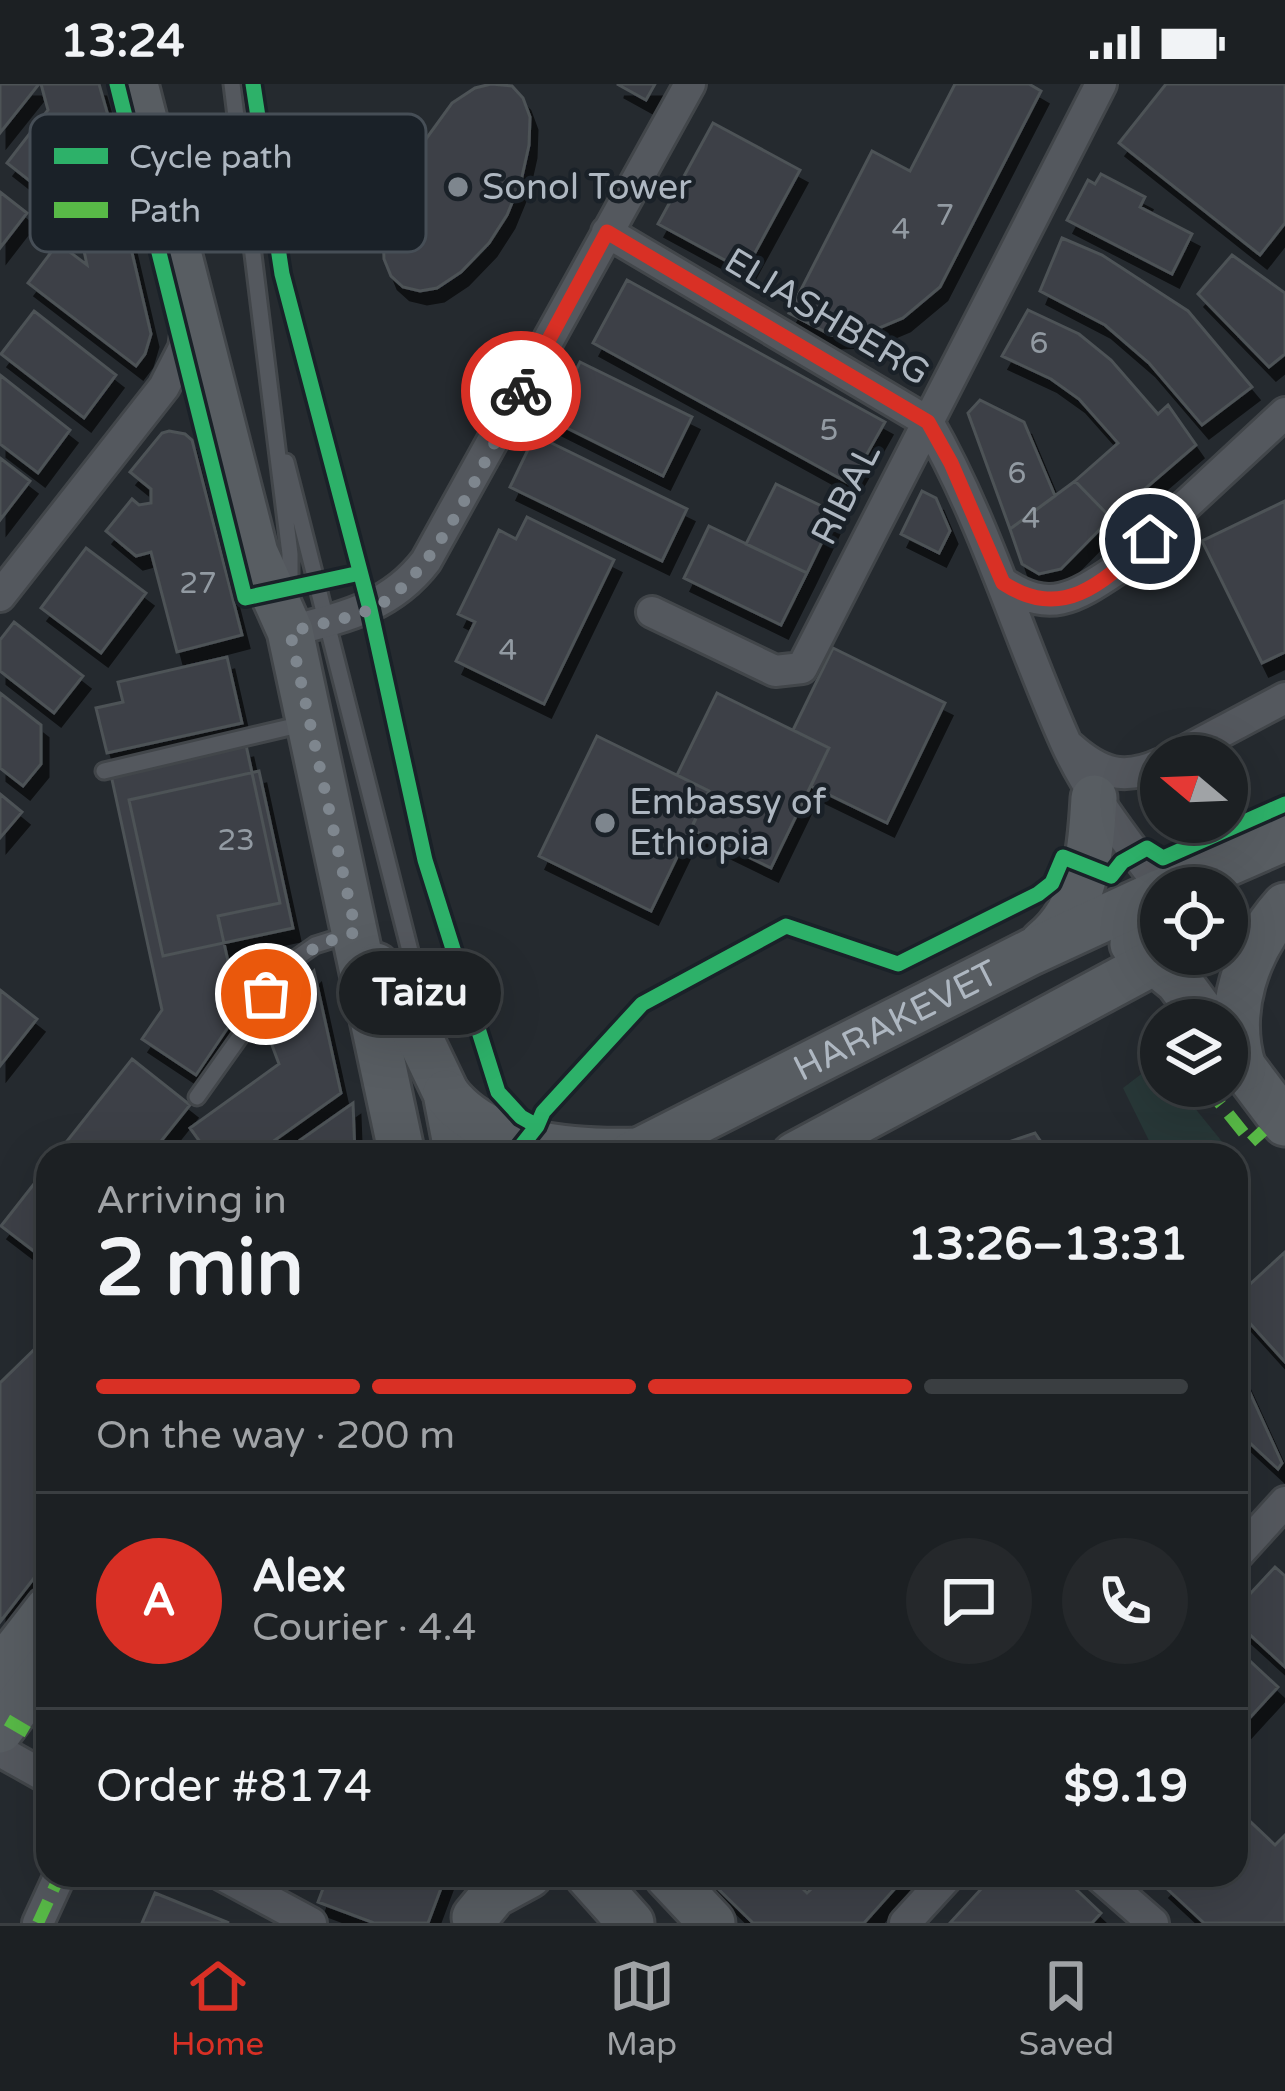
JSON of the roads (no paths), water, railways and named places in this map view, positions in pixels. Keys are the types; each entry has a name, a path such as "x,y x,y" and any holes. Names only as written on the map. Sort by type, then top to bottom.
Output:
{"street":[{"path":"135,84 143,114"},
{"path":"308,627 370,609 400,590 427,561 690,84"},
{"name":"RIBAL","path":"652,612 775,671 802,668 1101,84"},
{"name":"ELIASHBERG","path":"607,232 928,422 1003,583 1066,743 1094,798 1147,867"},
{"path":"180,252 255,553 308,627 327,805 400,1143"},
{"path":"0,596 164,387 187,336 188,284"},
{"path":"1003,583 1029,598 1049,601 1091,586 1116,570 1285,413"},
{"path":"1215,735 1285,698"},
{"path":"1066,743 1099,769 1117,775 1140,772"},
{"path":"1031,952 1062,925 1074,905 1091,847 1094,798"},
{"name":"HARAKEVET","path":"1216,867 1285,838"},
{"name":"HARAKEVET","path":"655,1143 1140,901"},
{"path":"1248,919 1285,904"},
{"path":"1238,999 1254,953 1285,904"},
{"path":"1078,931 1140,947"},
{"path":"356,932 446,1093 456,1143"},
{"name":"HARAKEVET","path":"817,1143 1140,969"},
{"path":"1248,1074 1285,1123"},
{"path":"446,1093 466,1116 515,1137 545,1143"},
{"path":"386,1143 390,1096"},
{"path":"1248,1541 1285,1502"},
{"path":"0,1671 36,1624"},
{"path":"0,1730 36,1682"},
{"path":"0,1751 36,1771"},
{"path":"38,1923 54,1887"},
{"path":"244,1887 311,1923"},
{"path":"474,1920 487,1887"},
{"path":"474,1920 494,1894 507,1887"},
{"path":"592,1887 631,1923"},
{"path":"678,1887 712,1923"},
{"path":"905,1923 938,1887"},
{"path":"1112,1887 1153,1923"}],"lane":[{"path":"232,84 236,114"},
{"path":"252,252 290,554 446,1093"},
{"path":"270,397 308,627 284,696"},
{"path":"104,771 288,722 327,805"},
{"path":"197,1097 295,959 315,945 356,932"}],"place":[{"name":"Sonol Tower","path":"458,187"},
{"name":"Embassy of Ethiopia","path":"605,823"},
{"name":"Taizu","path":"266,994"}]}
